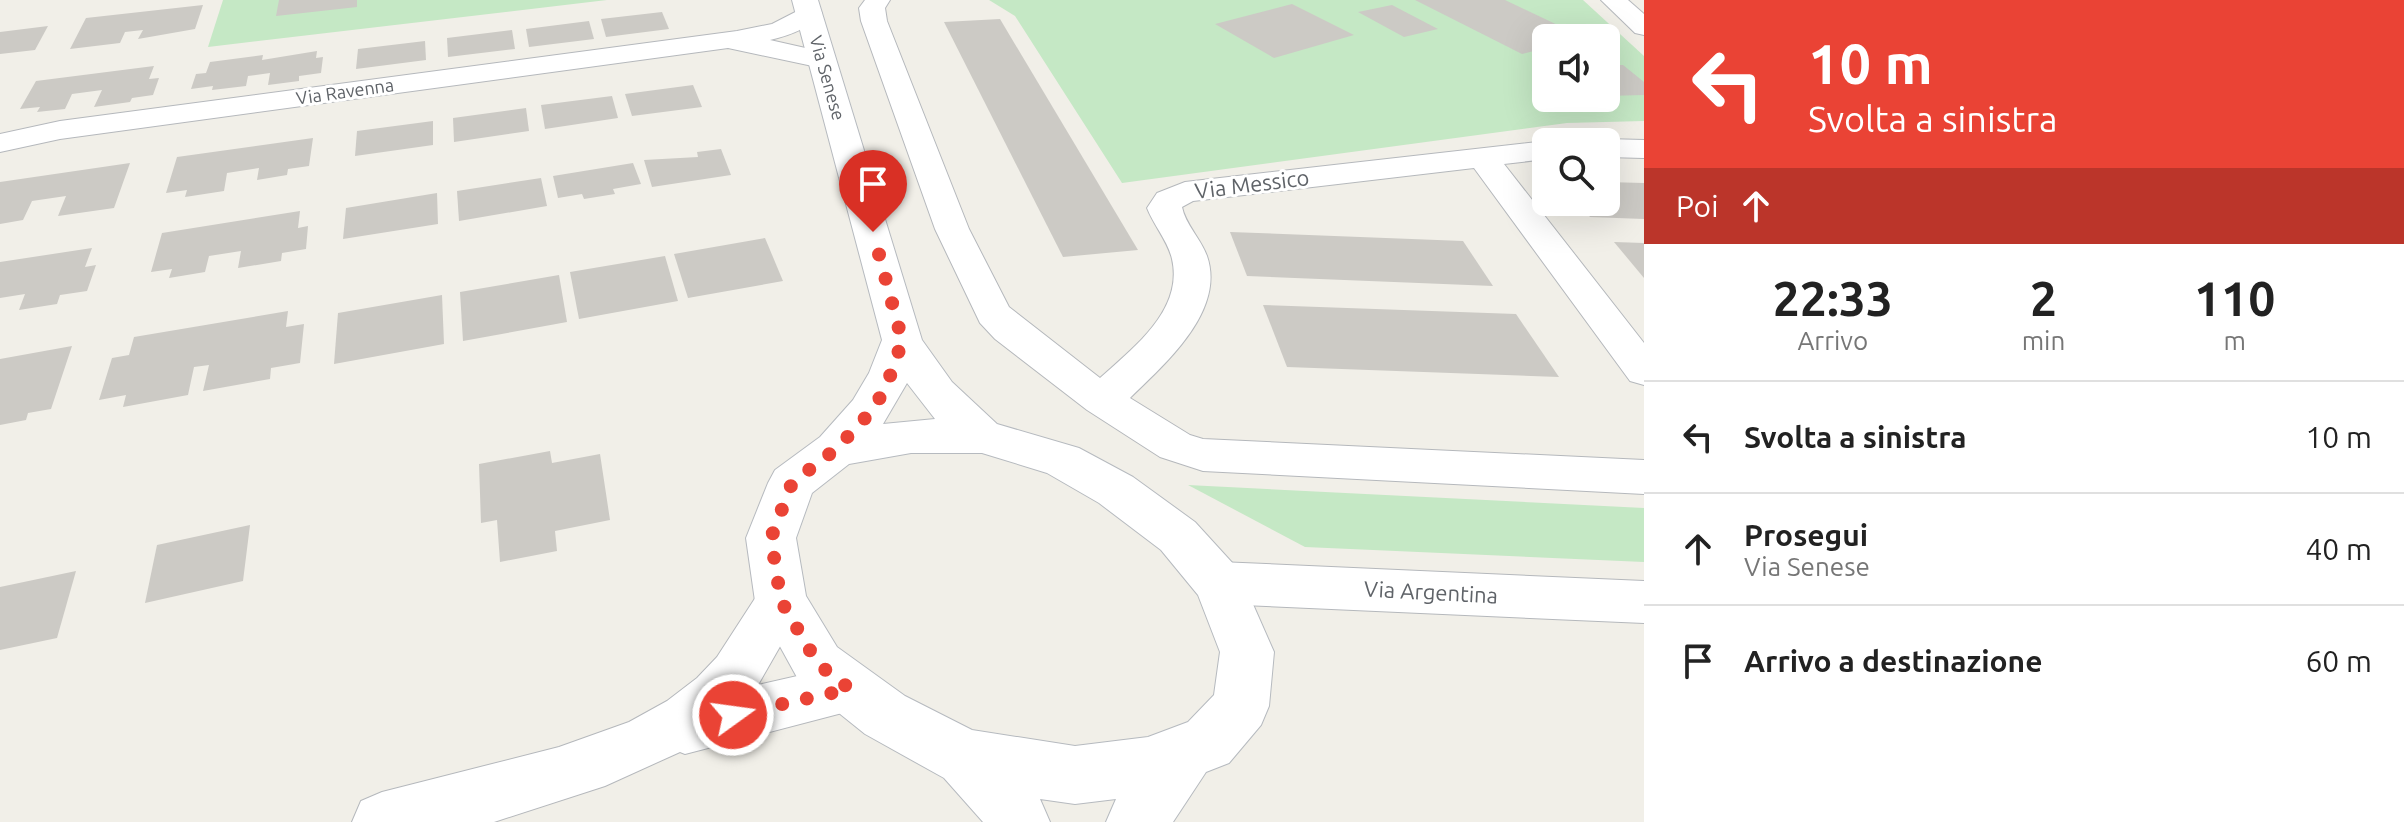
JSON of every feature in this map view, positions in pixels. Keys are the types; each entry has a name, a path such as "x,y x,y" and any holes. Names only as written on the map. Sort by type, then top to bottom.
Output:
{"main road":[{"name":"Via Senese","path":"807,7 902,340 931,389 959,419 982,436"},
{"path":"902,340 881,396 836,449 792,483 771,538 781,601 818,664 885,715 965,758 1012,809 1019,822"},
{"path":"836,449 911,436 982,436 1063,460 1116,490 1178,536 1219,583 1247,652 1241,706 1208,743 1148,766 1075,775 965,758"},
{"path":"1137,822 1186,751"}],"street":[{"path":"878,0 872,8 874,21 952,229 993,314 1009,330 1102,400 1175,446 1203,455 1644,477"},
{"path":"1613,0 1644,27"},
{"name":"Via Ravenna","path":"0,143 60,130 690,47 773,32 807,7"},
{"name":"Via Ravenna","path":"690,47 760,46 822,60"},
{"path":"1620,148 1644,149"},
{"name":"Via Messico","path":"1102,400 1173,329 1187,301 1191,263 1169,224 1164,208 1169,200 1185,192 1532,151"},
{"path":"1481,156 1644,371"},
{"name":"Via Argentina","path":"1219,583 1644,602"},
{"path":"657,736 691,717 730,682 781,601"},
{"path":"382,822 553,775 657,736 769,706 850,689"}],"green space":[{"path":"223,0 607,0 208,47"},
{"path":"989,0 1583,0 1609,24 1532,24 1532,112 1620,112 1620,34 1644,56 1644,121 1567,123 1122,183 1015,16"},
{"path":"1188,485 1644,508 1644,562 1305,547"}],"building":[{"path":"279,0 357,0 357,7 276,16"},
{"path":"1415,0 1505,0 1556,24 1532,24 1532,52 1522,54"},
{"path":"1292,4 1354,35 1274,58 1215,24"},
{"path":"203,5 195,29 138,39 143,30 125,32 120,43 70,49 86,18"},
{"path":"1392,5 1438,29 1404,37 1358,12"},
{"path":"662,12 669,29 606,37 601,19"},
{"path":"1000,19 1138,250 1063,257 944,22"},
{"path":"589,21 594,39 529,47 526,29"},
{"path":"48,26 35,50 0,54 0,32"},
{"path":"512,30 515,49 448,57 447,38"},
{"path":"425,41 426,60 356,69 358,49"},
{"path":"317,51 316,58 323,57 321,73 299,76 299,81 268,85 270,73 248,76 246,86 191,89 196,74 206,73 210,62 263,55 262,60"},
{"path":"1620,65 1644,82 1644,95 1620,96"},
{"path":"154,66 149,79 159,78 153,95 94,107 102,90 72,94 65,109 37,112 40,107 20,109 36,81"},
{"path":"693,85 702,107 632,116 625,94"},
{"path":"612,96 618,118 545,129 541,105"},
{"path":"526,108 529,131 454,142 453,118"},
{"path":"433,121 433,145 355,156 357,131"},
{"path":"313,138 309,166 288,169 287,175 257,180 259,168 227,173 224,191 185,197 187,190 166,193 177,157"},
{"path":"721,149 731,175 652,187 644,160 698,157 697,152"},
{"path":"130,163 114,208 58,216 66,196 32,201 23,220 0,224 0,182"},
{"path":"633,163 641,184 613,189 615,194 584,199 582,194 558,198 553,176"},
{"path":"541,178 547,206 459,221 457,191"},
{"path":"1620,182 1644,183 1644,219 1590,217 1620,216"},
{"path":"437,193 438,224 343,239 346,208"},
{"path":"300,211 298,228 308,226 306,249 282,253 281,261 238,268 241,251 209,256 205,272 169,278 172,269 151,272 162,233"},
{"path":"1230,232 1463,241 1493,286 1247,276"},
{"path":"765,238 783,281 688,298 674,254"},
{"path":"1614,242 1644,243 1644,278"},
{"path":"92,248 85,267 96,265 87,291 60,295 57,304 19,310 25,294 0,298 0,262"},
{"path":"665,256 678,301 579,319 570,272"},
{"path":"559,275 567,322 463,341 460,292"},
{"path":"442,295 444,344 334,364 338,313"},
{"path":"1263,305 1516,314 1559,377 1287,367"},
{"path":"288,311 286,327 304,324 300,363 271,368 270,379 203,391 209,365 194,367 188,395 123,407 126,395 99,400 112,358 129,355 134,337"},
{"path":"72,346 51,409 28,413 26,420 0,425 0,359"},
{"path":"550,451 552,463 600,454 610,520 555,531 557,551 500,562 497,520 481,523 479,464"},
{"path":"250,525 243,581 145,603 157,545"},
{"path":"76,571 57,638 0,650 0,587"}],"route":[{"path":"733,715 850,689 818,664 781,601 771,538 792,483 836,449 868,415 894,367 902,340 873,232"}]}
